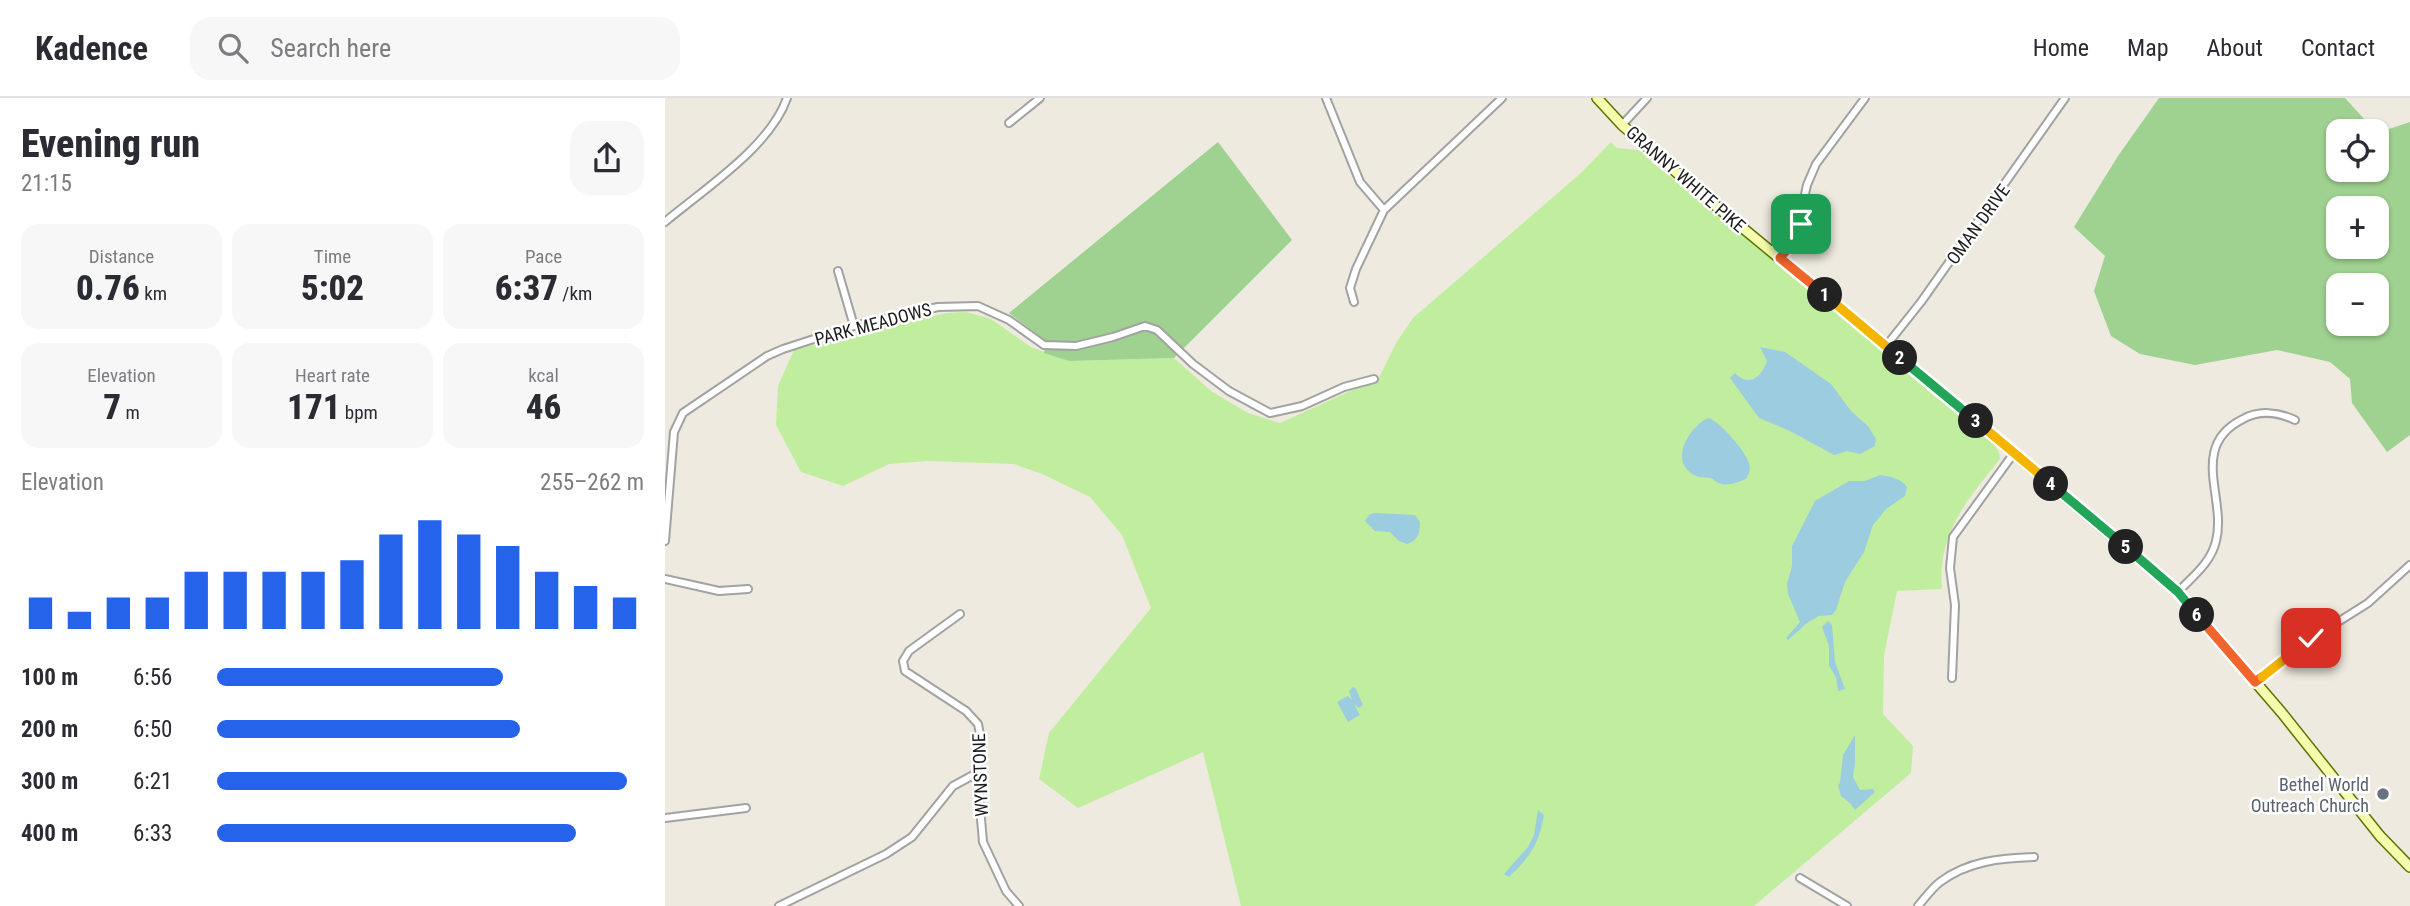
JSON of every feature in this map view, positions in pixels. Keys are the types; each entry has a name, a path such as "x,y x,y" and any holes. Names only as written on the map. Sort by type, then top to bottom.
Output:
{"main road":[{"name":"GRANNY WHITE PIKE","path":"1597,98 1622,124 1698,191 2178,592 2381,837 2410,867"}],"street":[{"path":"665,222 754,148 777,118 787,98"},
{"path":"1009,123 1040,98"},
{"path":"1326,98 1360,182 1384,210"},
{"path":"1353,302 1350,288 1356,269 1384,210 1502,98"},
{"path":"1622,124 1647,98"},
{"path":"1780,258 1800,229 1807,185 1816,164 1865,98"},
{"name":"OMAN DRIVE","path":"1886,346 1921,302 2065,98"},
{"path":"1772,251 1801,212"},
{"path":"838,271 854,326"},
{"name":"PARK MEADOWS","path":"665,541 674,432 683,414 767,356 854,326 938,307 978,306 1009,320 1044,345 1076,346 1145,326 1157,330 1193,364 1229,391 1270,414 1302,406 1344,387 1374,379"},
{"path":"2178,592 2208,560 2216,541 2218,527 2212,467 2222,436 2236,422 2254,415 2278,414 2295,419"},
{"path":"1952,678 1955,605 1950,568 1954,537 2014,453"},
{"path":"2255,682 2300,646 2374,598 2410,565"},
{"path":"665,579 719,590 748,589"},
{"name":"WYNSTONE","path":"960,614 909,651 903,661 905,671 966,711 978,724 982,745 977,773 983,842 1006,891 1019,906"},
{"path":"779,906 886,854 912,837 953,786 977,773"},
{"path":"665,818 746,808"},
{"path":"1918,906 1940,882 1973,864 2003,858 2034,857"},
{"path":"1800,878 1847,906"}],"green space":[{"path":"2159,98 2345,98 2364,119 2326,119 2326,182 2389,182 2389,129 2410,122 2410,435 2387,452 2352,403 2350,379 2330,362 2277,350 2195,365 2140,354 2111,336 2094,291 2105,256 2074,227 2118,156"},
{"path":"1218,142 1292,240 1174,358 1069,361 1044,353 1046,341 1009,313"},
{"path":"1611,142 1617,148 1639,150 1748,237 1989,438 1999,452 2000,459 1976,489 1949,535 1944,551 1942,589 1897,591 1884,655 1883,714 1913,746 1911,773 1754,906 1241,906 1203,752 1078,808 1039,779 1049,733 1151,608 1122,535 1090,497 1014,464 927,461 889,464 843,486 801,472 776,425 778,386 794,350 947,313 966,312 991,319 1031,347 1069,361 1174,358 1211,391 1248,413 1280,423 1379,378 1396,343 1413,318 1581,173"}],"water":[{"path":"1760,347 1785,352 1831,384 1851,411 1868,426 1876,439 1875,446 1860,454 1847,451 1834,455 1759,418 1730,378 1735,373 1745,380 1750,380 1762,372 1767,361"},
{"path":"1708,418 1725,430 1747,458 1750,465 1746,479 1733,484 1722,484 1710,478 1696,476 1686,469 1682,453 1685,444 1695,428"},
{"path":"1880,475 1902,482 1907,487 1905,496 1886,509 1873,525 1864,552 1845,582 1832,615 1819,616 1788,640 1786,638 1800,622 1788,594 1792,546 1815,501 1849,481 1865,481"},
{"path":"1374,513 1415,515 1420,522 1418,536 1407,544 1399,541 1390,532 1375,531 1365,521"},
{"path":"1828,621 1832,625 1835,662 1845,689 1838,691 1836,677 1829,666 1829,646 1822,627"},
{"path":"1353,687 1363,705 1359,708 1354,704 1360,715 1348,722 1337,702 1348,696 1352,700 1349,691"},
{"path":"1855,735 1853,777 1860,790 1873,789 1875,792 1855,810 1841,796 1838,785 1843,755"},
{"path":"1538,810 1544,815 1536,842 1523,863 1509,877 1504,874 1528,847 1534,835"}],"place":[{"name":"Bethel World Outreach Church","path":"2383,794"}],"route":[{"path":"1801,224 1795,240 1780,258 2178,592 2255,682 2311,638"}]}
